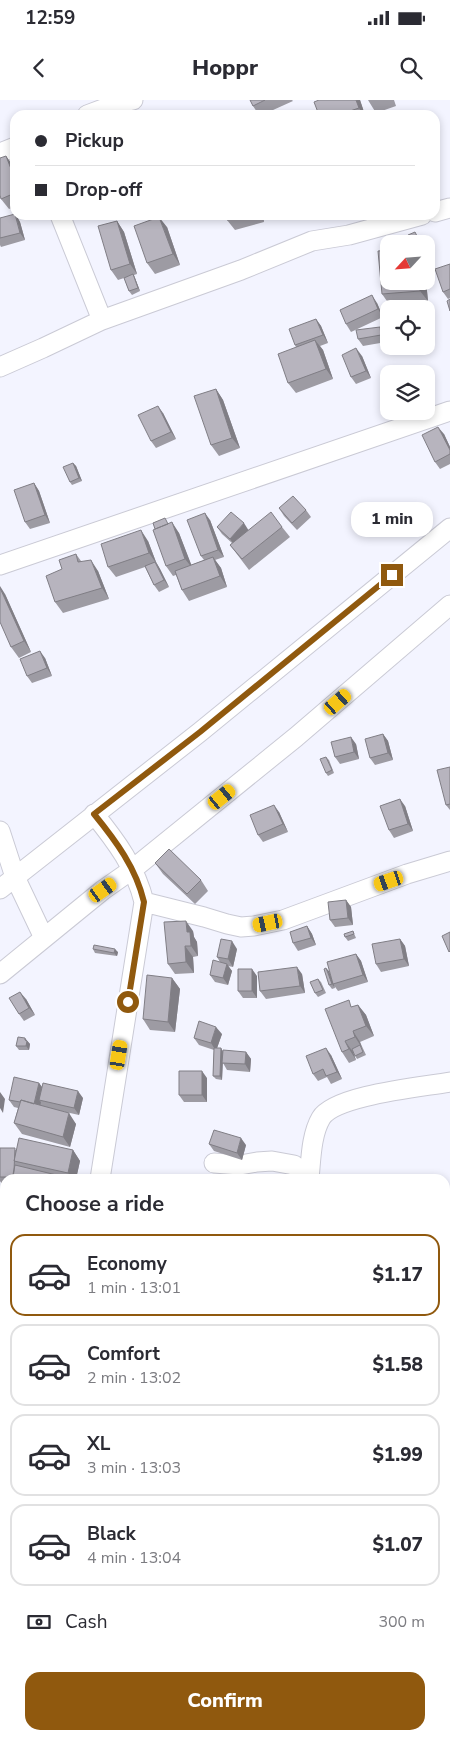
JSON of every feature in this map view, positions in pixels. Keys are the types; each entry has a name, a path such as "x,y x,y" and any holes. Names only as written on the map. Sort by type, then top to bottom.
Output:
{"street":[{"path":"101,110 133,100"},
{"path":"62,220 102,320"},
{"path":"0,367 102,320 241,270 312,241 349,236 405,220"},
{"path":"0,565 450,411"},
{"path":"0,889 200,732 450,528"},
{"path":"0,974 296,738 450,605"},
{"path":"94,814 118,844 133,869 144,902 101,1174"},
{"path":"0,831 15,877 44,938"},
{"path":"144,902 227,924 241,927 254,926 282,920 407,874 450,861"},
{"path":"310,1174 317,1127 327,1111 368,1096 450,1082"},
{"path":"214,1163 240,1165 272,1161 294,1164 304,1174"}],"building":[{"path":"250,100 265,100 253,106"},
{"path":"319,100 356,100 359,108 353,110 317,110 314,102"},
{"path":"6,156 10,166 10,195 1,199 0,195 0,158"},
{"path":"10,215 10,220 17,220 20,233 0,238 0,218"},
{"path":"151,220 160,220 173,254 147,263 134,226"},
{"path":"117,221 130,264 111,270 98,226"},
{"path":"378,251 380,251 380,272"},
{"path":"450,264 450,289 443,292 435,269"},
{"path":"133,274 138,288 129,291 124,278"},
{"path":"382,290 420,290 420,291 382,294"},
{"path":"372,295 378,309 346,324 340,310"},
{"path":"450,299 450,311 447,301"},
{"path":"316,319 323,335 295,345 289,329"},
{"path":"380,327 380,335 358,339 356,330"},
{"path":"315,340 326,369 288,383 278,354"},
{"path":"356,348 366,371 351,377 342,355"},
{"path":"216,389 232,438 211,445 194,396"},
{"path":"158,406 171,432 151,441 138,415"},
{"path":"438,427 450,450 450,454 435,462 422,435"},
{"path":"73,463 79,478 70,482 63,467"},
{"path":"34,483 45,515 25,522 14,490"},
{"path":"293,496 306,510 292,523 279,508"},
{"path":"231,512 244,523 230,539 217,527"},
{"path":"271,512 282,527 242,559 230,545"},
{"path":"205,513 218,550 201,556 187,520"},
{"path":"165,518 168,524 155,529 153,523"},
{"path":"172,522 185,559 166,566 153,530"},
{"path":"141,530 149,553 108,567 101,544"},
{"path":"76,554 78,562 91,560 102,588 55,602 46,576 62,569 59,560"},
{"path":"213,557 220,576 182,590 175,571"},
{"path":"155,562 164,580 154,585 145,566"},
{"path":"0,588 24,641 11,647 0,622"},
{"path":"40,651 47,668 27,676 20,659"},
{"path":"383,734 388,753 370,758 365,739"},
{"path":"351,737 354,752 335,757 331,742"},
{"path":"326,757 332,770 326,773 320,759"},
{"path":"450,767 450,804 446,805 437,770"},
{"path":"400,799 408,824 389,830 380,806"},
{"path":"274,805 283,824 258,835 250,815"},
{"path":"169,849 201,880 187,894 155,863"},
{"path":"346,900 348,918 330,920 328,902"},
{"path":"186,921 187,932 190,932 191,946 185,946 186,962 168,964 164,922"},
{"path":"307,926 311,938 293,943 290,932"},
{"path":"353,931 354,934 345,937 344,934"},
{"path":"450,932 450,951 449,952 442,936"},
{"path":"221,939 232,941 228,959 217,957"},
{"path":"400,939 404,959 376,964 372,944"},
{"path":"94,945 115,949 114,953 93,949"},
{"path":"356,954 363,975 333,984 327,962"},
{"path":"213,960 227,964 223,978 210,975"},
{"path":"297,967 300,986 260,991 258,972"},
{"path":"326,968 332,984 329,985 324,969"},
{"path":"238,969 252,969 252,991 238,991"},
{"path":"147,975 172,978 168,1022 143,1019"},
{"path":"318,979 323,990 315,993 310,982"},
{"path":"20,992 29,1008 19,1014 9,998"},
{"path":"349,1000 351,1007 358,1005 366,1026 353,1031 355,1037 345,1041 349,1049 342,1052 325,1009"},
{"path":"199,1021 216,1027 211,1043 194,1038"},
{"path":"18,1037 25,1038 27,1041 26,1046 16,1046"},
{"path":"360,1045 363,1052 355,1056 352,1049"},
{"path":"214,1048 221,1048 220,1076 213,1076"},
{"path":"326,1048 337,1072 326,1076 323,1069 313,1074 306,1056"},
{"path":"223,1050 246,1052 245,1064 222,1063"},
{"path":"179,1071 202,1071 202,1095 179,1095"},
{"path":"14,1077 39,1083 34,1104 21,1100 20,1102 9,1100"},
{"path":"43,1083 78,1091 74,1108 39,1100"},
{"path":"21,1100 69,1113 63,1137 14,1123"},
{"path":"214,1130 241,1138 237,1153 209,1144"},
{"path":"19,1138 73,1150 68,1173 14,1161"},
{"path":"0,1148 15,1148 14,1174 0,1174"},
{"path":"15,1165 52,1174 13,1174"}],"route":[{"path":"128,1002 144,902 133,869 118,844 94,814 200,732 392,575"}]}
